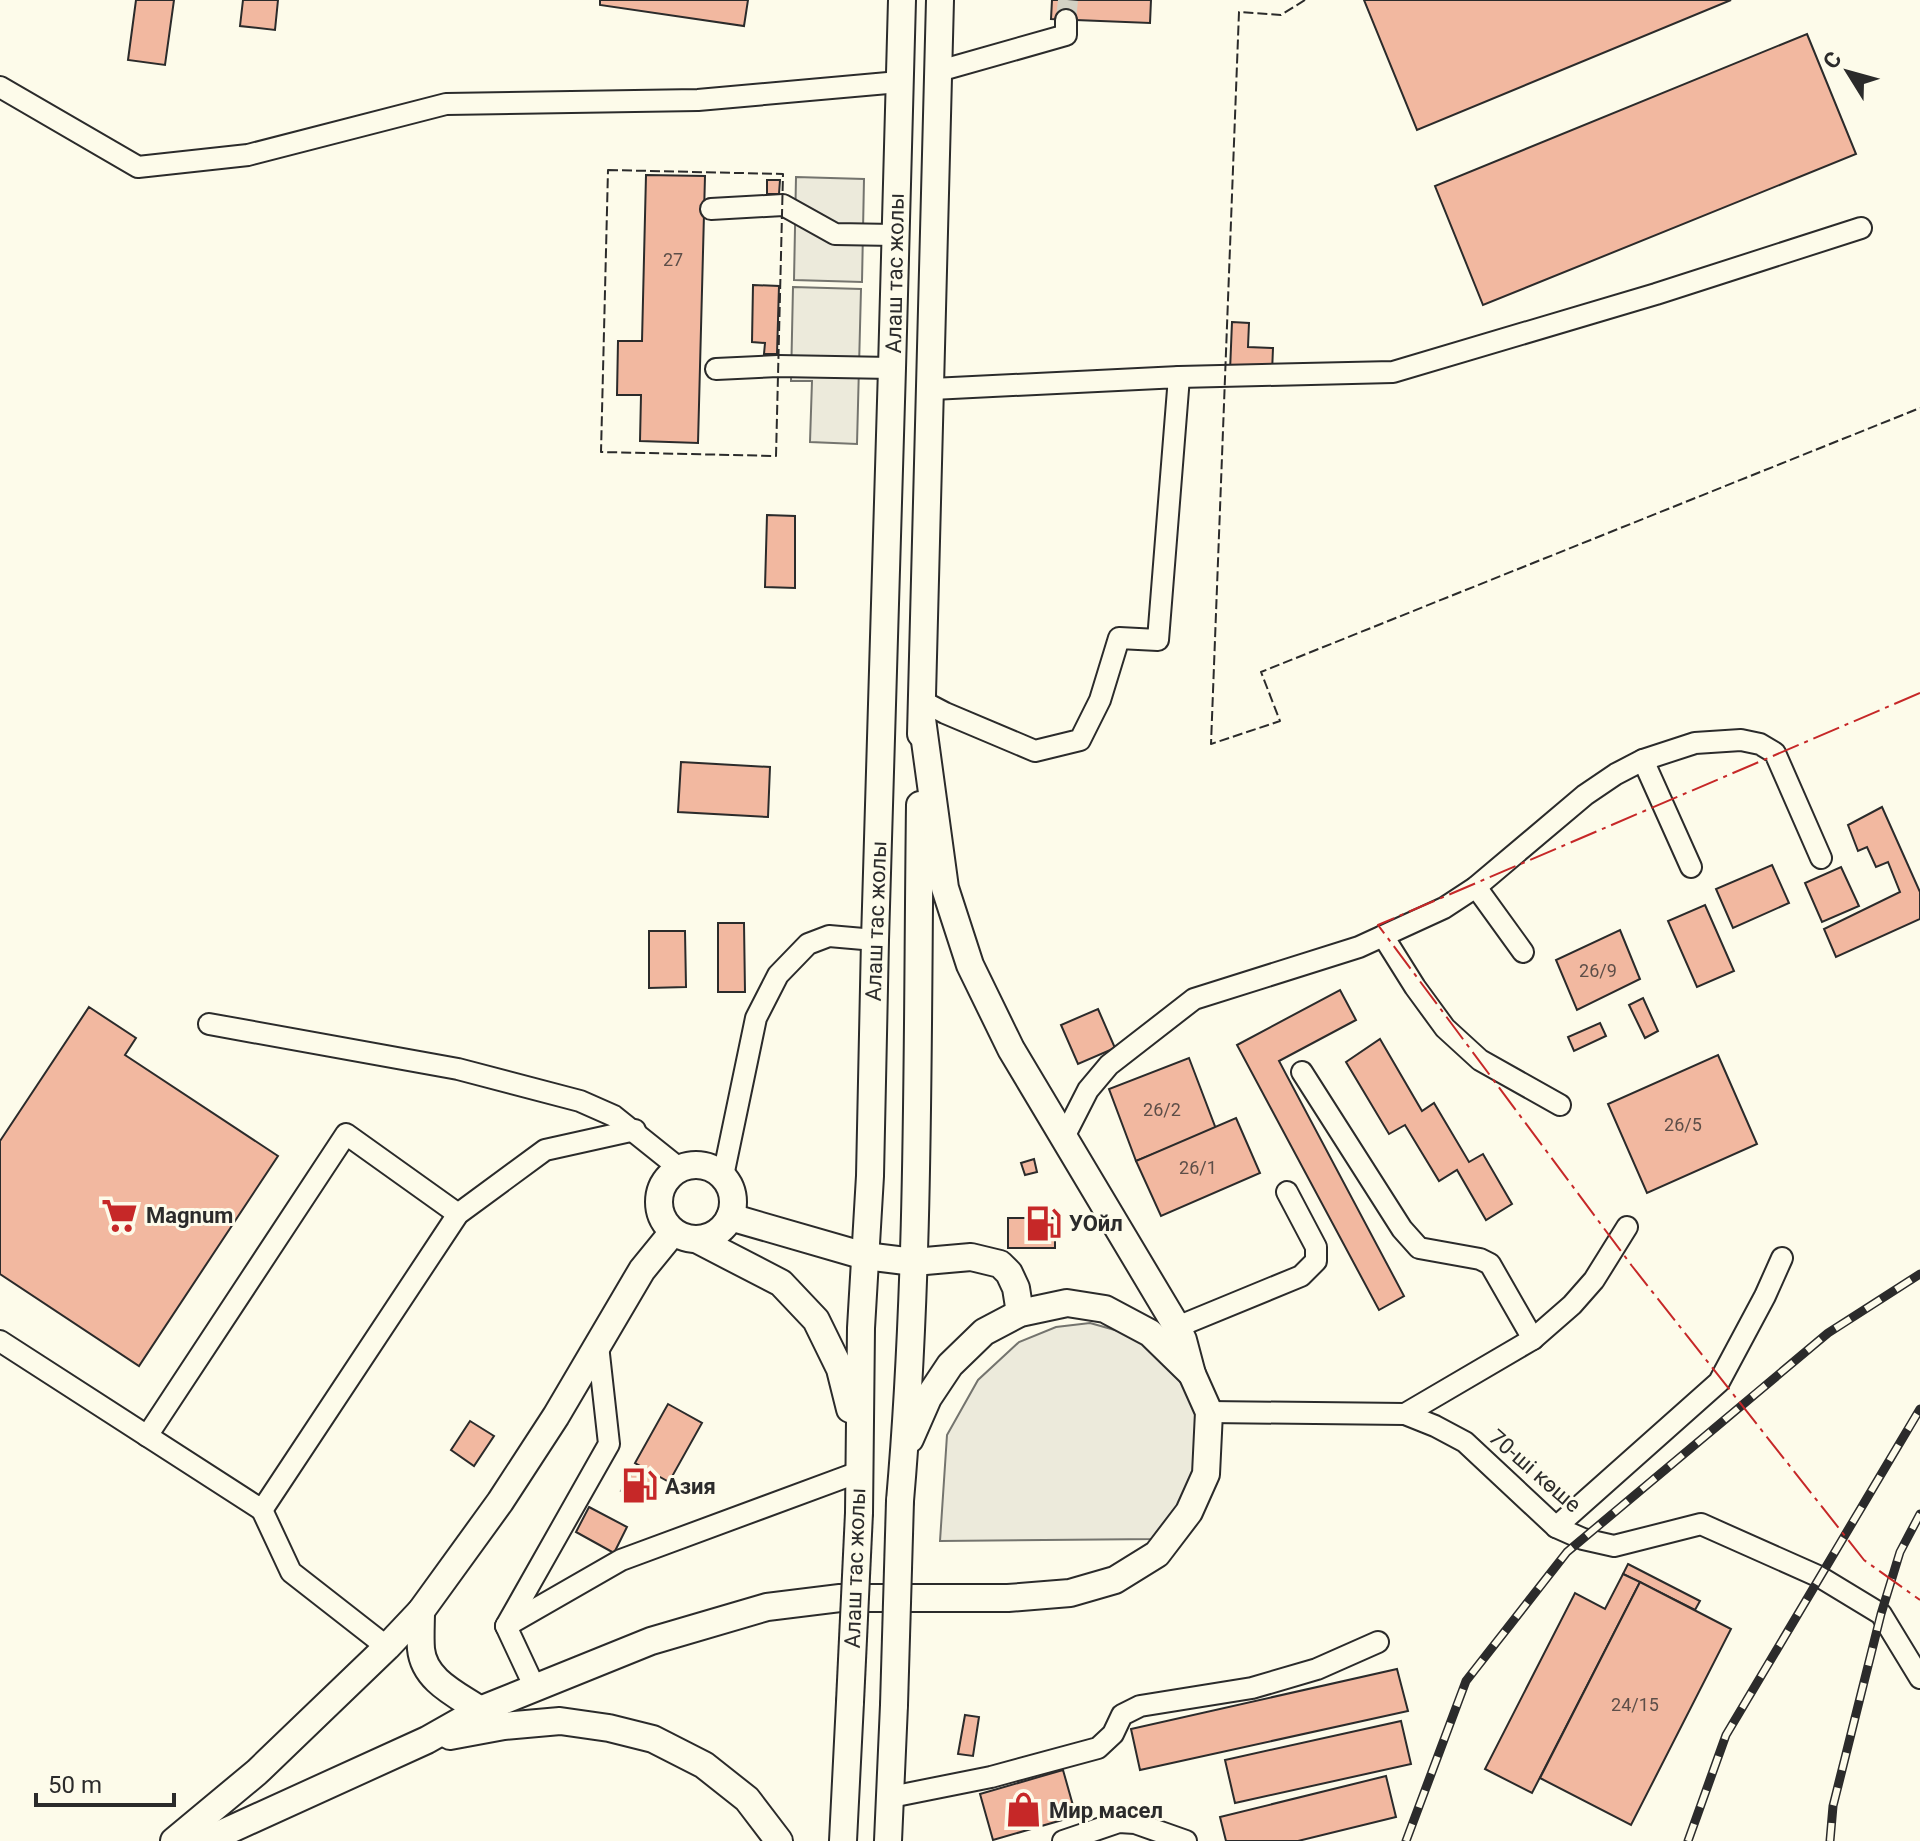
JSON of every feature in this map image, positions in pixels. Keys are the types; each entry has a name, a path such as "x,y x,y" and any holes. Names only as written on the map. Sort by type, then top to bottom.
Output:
{"main road":[{"name":"Алаш тас жолы","path":"843,1841 859,1513 861,1328 870,1176 902,0"},
{"name":"Алаш тас жолы","path":"888,1841 900,1501 914,1262 922,710 940,0"},
{"path":"205,1841 427,1740 480,1710 651,1641 767,1607 840,1598 1008,1598 1070,1593 1115,1580 1157,1554 1189,1512 1206,1474 1209,1412 1192,1374 1177,1327 1011,1049 970,965 945,888 922,710"},
{"path":"698,1240 717,1233 730,1217 732,1196 729,1185 714,1169 691,1165 679,1168 662,1186 658,1198 664,1223 681,1237 698,1240 781,1283 816,1320 840,1369 860,1459"},
{"path":"730,1217 865,1256 914,1262 971,1257 1000,1264 1009,1273 1016,1288 1020,1313"},
{"path":"174,1841 257,1772 421,1611 500,1502 556,1416 642,1270 673,1232"},
{"path":"904,1453 928,1398 950,1365 984,1332 1020,1313 1067,1303 1105,1309 1150,1333 1192,1374"},
{"path":"421,1611 421,1651 428,1670 444,1687 480,1710"},
{"path":"427,1740 504,1726 560,1721 609,1728 653,1739 704,1765 747,1799 779,1841"}],"lane":[{"path":"939,71 1066,35 1066,20"},
{"path":"0,87 138,167 248,155 446,104 698,100 899,82"},
{"path":"711,209 783,205 835,234 895,235"},
{"path":"932,389 1179,377 1393,372 1656,294 1861,228"},
{"path":"716,369 778,366 892,368"},
{"path":"922,710 945,713 1035,751 1080,740 1100,700 1119,638 1158,640 1179,377"},
{"path":"1064,1137 1088,1090 1109,1065 1194,999 1359,947 1444,908 1476,887 1585,795 1643,760 1695,743 1741,740 1760,744 1775,753 1821,858"},
{"path":"1643,760 1691,867"},
{"path":"1476,887 1523,952"},
{"path":"723,1176 756,1018 778,975 808,944 829,936 875,940"},
{"path":"1383,936 1445,1028 1480,1060 1560,1105"},
{"path":"209,1024 458,1069 580,1101 614,1116 635,1130 679,1168"},
{"path":"1302,1072 1411,1240 1419,1248 1490,1264 1533,1339"},
{"path":"262,1510 458,1214 545,1150 635,1130"},
{"path":"147,1436 346,1134 458,1214"},
{"path":"1177,1327 1301,1276 1316,1261 1316,1247 1287,1192"},
{"path":"1405,1414 1533,1339 1572,1305 1594,1280 1627,1227"},
{"path":"1556,1527 1719,1382 1782,1258"},
{"path":"0,1341 262,1510 291,1572 387,1647"},
{"path":"506,1626 609,1444 598,1345"},
{"name":"70-ші көше","path":"1209,1412 1405,1414 1465,1442 1556,1527 1583,1539 1614,1546 1701,1524 1820,1577 1881,1614 1920,1678"},
{"path":"506,1626 621,1560 860,1459"},
{"path":"506,1626 535,1688"},
{"path":"891,1797 991,1777 1098,1748 1113,1734 1122,1715 1140,1706 1252,1688 1317,1669 1378,1642"},
{"path":"1063,1841 1119,1822 1135,1823 1186,1841"}],"shaded area":[{"path":"796,177 864,179 862,282 794,280"},
{"path":"793,287 861,289 857,444 810,442 812,381 791,381"},
{"path":"1090,1323 1136,1336 1184,1373 1210,1435 1202,1478 1157,1539 940,1541 947,1435 978,1380 1019,1342 1056,1327"}],"building":[{"path":"136,0 174,0 165,65 128,60"},
{"path":"243,0 278,0 275,30 240,26"},
{"path":"600,0 748,0 744,26 600,5"},
{"path":"1052,0 1151,0 1150,23 1051,19"},
{"path":"1364,0 1731,0 1417,130"},
{"path":"1807,34 1856,154 1483,305 1435,186"},
{"path":"646,175 705,176 698,443 640,441 641,395 617,395 618,341 642,341"},
{"path":"767,180 780,180 779,194 767,194"},
{"path":"753,285 779,286 777,354 764,354 765,343 752,342"},
{"path":"1232,322 1249,323 1248,347 1273,348 1272,373 1230,371"},
{"path":"767,515 795,516 795,588 765,587"},
{"path":"681,762 770,767 768,817 678,812"},
{"path":"1882,807 1920,892 1920,919 1836,957 1824,929 1900,892 1888,862 1876,867 1867,847 1858,851 1848,825"},
{"path":"1772,865 1789,903 1733,928 1716,889"},
{"path":"1841,867 1859,906 1822,922 1805,883"},
{"path":"1705,905 1734,971 1697,987 1668,921"},
{"path":"718,923 744,923 745,992 718,992"},
{"path":"1620,930 1640,979 1577,1010 1556,960"},
{"path":"649,931 685,931 686,987 649,988"},
{"path":"1340,990 1356,1020 1279,1061 1404,1296 1379,1310 1237,1045"},
{"path":"1643,998 1658,1031 1645,1038 1629,1005"},
{"name":"Magnum","path":"89,1007 136,1038 125,1055 278,1156 139,1366 0,1274 0,1141"},
{"path":"1098,1009 1115,1048 1078,1064 1061,1025"},
{"path":"1600,1023 1606,1036 1574,1051 1568,1037"},
{"path":"1380,1039 1422,1111 1434,1103 1469,1162 1483,1154 1512,1204 1486,1220 1457,1170 1439,1181 1405,1125 1389,1134 1346,1062"},
{"path":"1718,1055 1757,1144 1647,1193 1608,1104"},
{"path":"1189,1058 1216,1129 1136,1161 1109,1089"},
{"path":"1236,1118 1260,1173 1161,1216 1136,1161"},
{"path":"1034,1159 1037,1172 1025,1175 1021,1163"},
{"path":"1008,1218 1055,1218 1055,1248 1008,1248"},
{"path":"668,1404 702,1423 669,1482 635,1463"},
{"path":"470,1421 494,1436 474,1466 451,1450"},
{"name":"Азия","path":"635,1468 657,1481 642,1504 621,1491"},
{"path":"589,1507 627,1527 614,1553 576,1532"},
{"path":"1628,1564 1700,1601 1695,1610 1623,1574"},
{"path":"1623,1574 1640,1582 1532,1793 1485,1769 1575,1593 1605,1609"},
{"path":"1640,1582 1731,1629 1631,1825 1540,1778"},
{"path":"1397,1669 1408,1711 1140,1770 1131,1729"},
{"path":"965,1715 979,1717 973,1756 958,1754"},
{"path":"1401,1721 1411,1764 1235,1803 1225,1760"},
{"path":"1063,1770 1076,1816 993,1840 980,1794"},
{"path":"1386,1776 1396,1817 1298,1841 1226,1841 1220,1817"}],"tunnel":[{"path":"1066,20 1068,0"}],"railway":[{"path":"1406,1841 1466,1681 1567,1552 1828,1333 1920,1274"},
{"path":"1688,1841 1726,1735 1920,1409"},
{"path":"1830,1841 1833,1806 1881,1614 1900,1552 1920,1514"}],"fence":[{"path":"1305,0 1281,15 1239,12 1211,744 1280,721 1261,672 1920,408"},
{"path":"608,170 783,174 776,456 601,452 608,170"}],"power":[{"path":"1920,693 1378,925 1632,1266 1864,1560 1920,1600"}],"place":[{"name":"Magnum","path":"120,1215"},
{"name":"УОйл","path":"1043,1223"},
{"name":"Азия","path":"639,1486"},
{"name":"Мир масел","path":"1023,1810"}]}
